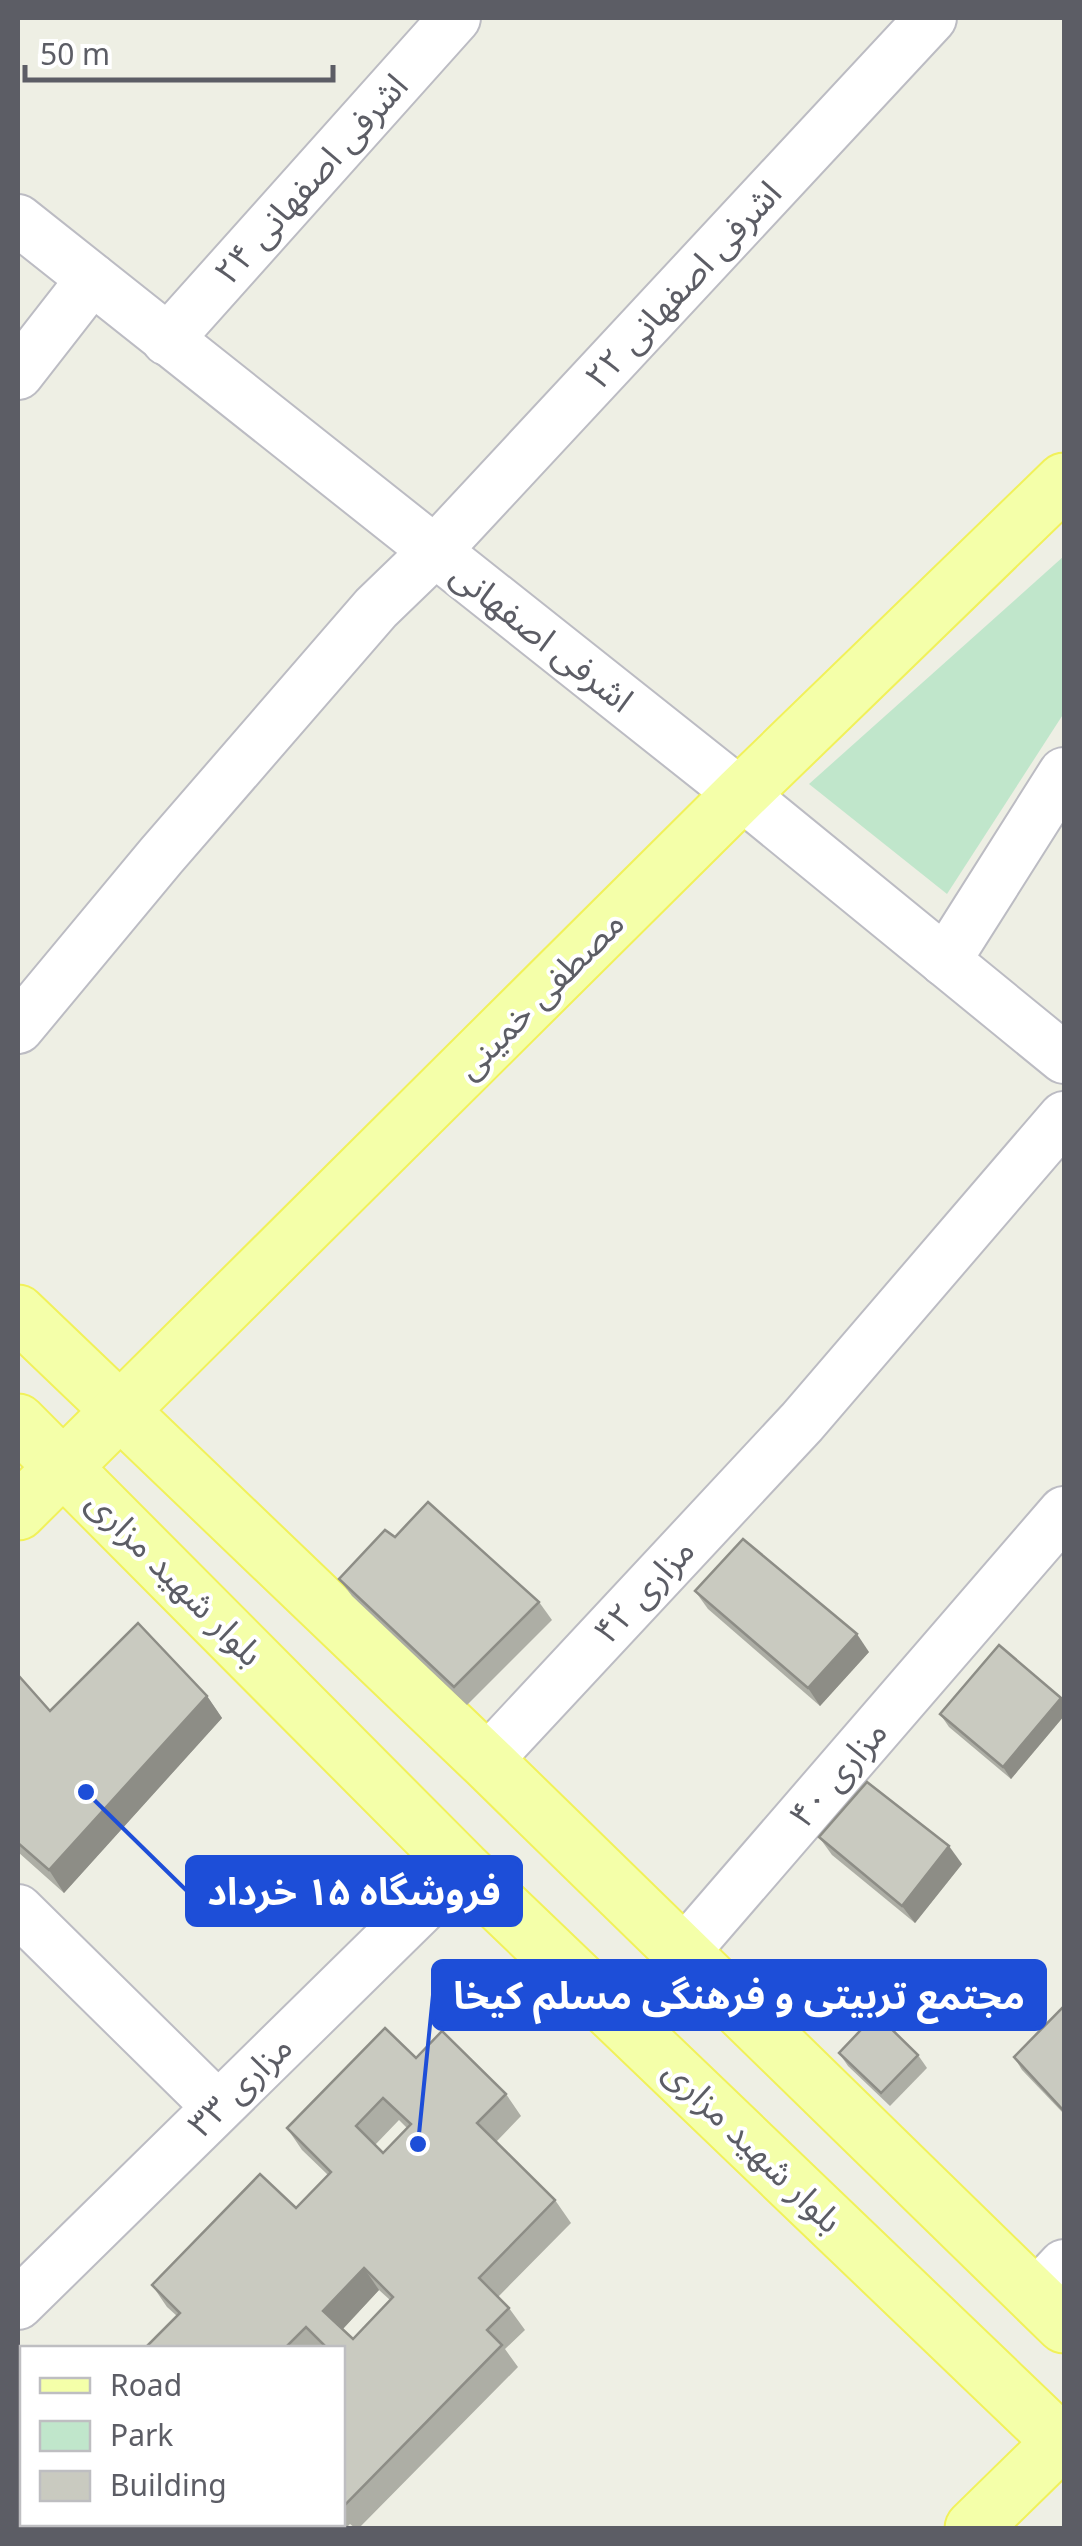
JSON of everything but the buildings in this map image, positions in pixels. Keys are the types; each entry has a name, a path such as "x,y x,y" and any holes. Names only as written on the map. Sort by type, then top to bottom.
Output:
{"main road":[{"name":"مصطفی خمینی","path":"18,1512 741,794 1064,481"},
{"path":"18,1314 682,1954 1054,2296"},
{"name":"بلوار شهید مزاری","path":"18,1422 462,1868 1063,2442"},
{"path":"973,2528 1063,2442"}],"street":[{"name":"اشرفی اصفهانی ۲۴","path":"167,340 456,18"},
{"name":"اشرفی اصفهانی ۲۲","path":"18,1028 376,608 434,552 931,18"},
{"name":"اشرفی اصفهانی","path":"18,220 741,794 1064,1058"},
{"path":"18,374 92,279"},
{"path":"944,961 1064,773"},
{"name":"مزاری ۴۲","path":"486,1761 802,1422 1064,1117"},
{"name":"مزاری ۴۰","path":"682,1954 1064,1512"},
{"name":"مزاری ۳۳","path":"18,2304 462,1868"},
{"path":"18,1910 218,2107"}],"green space":[{"path":"1064,556 1064,713 947,894 809,784"}],"place":[{"name":"فروشگاه ۱۵ خرداد","path":"86,1792"},
{"name":"مجتمع تربیتی و فرهنگی مسلم کیخا","path":"418,2144"}]}
